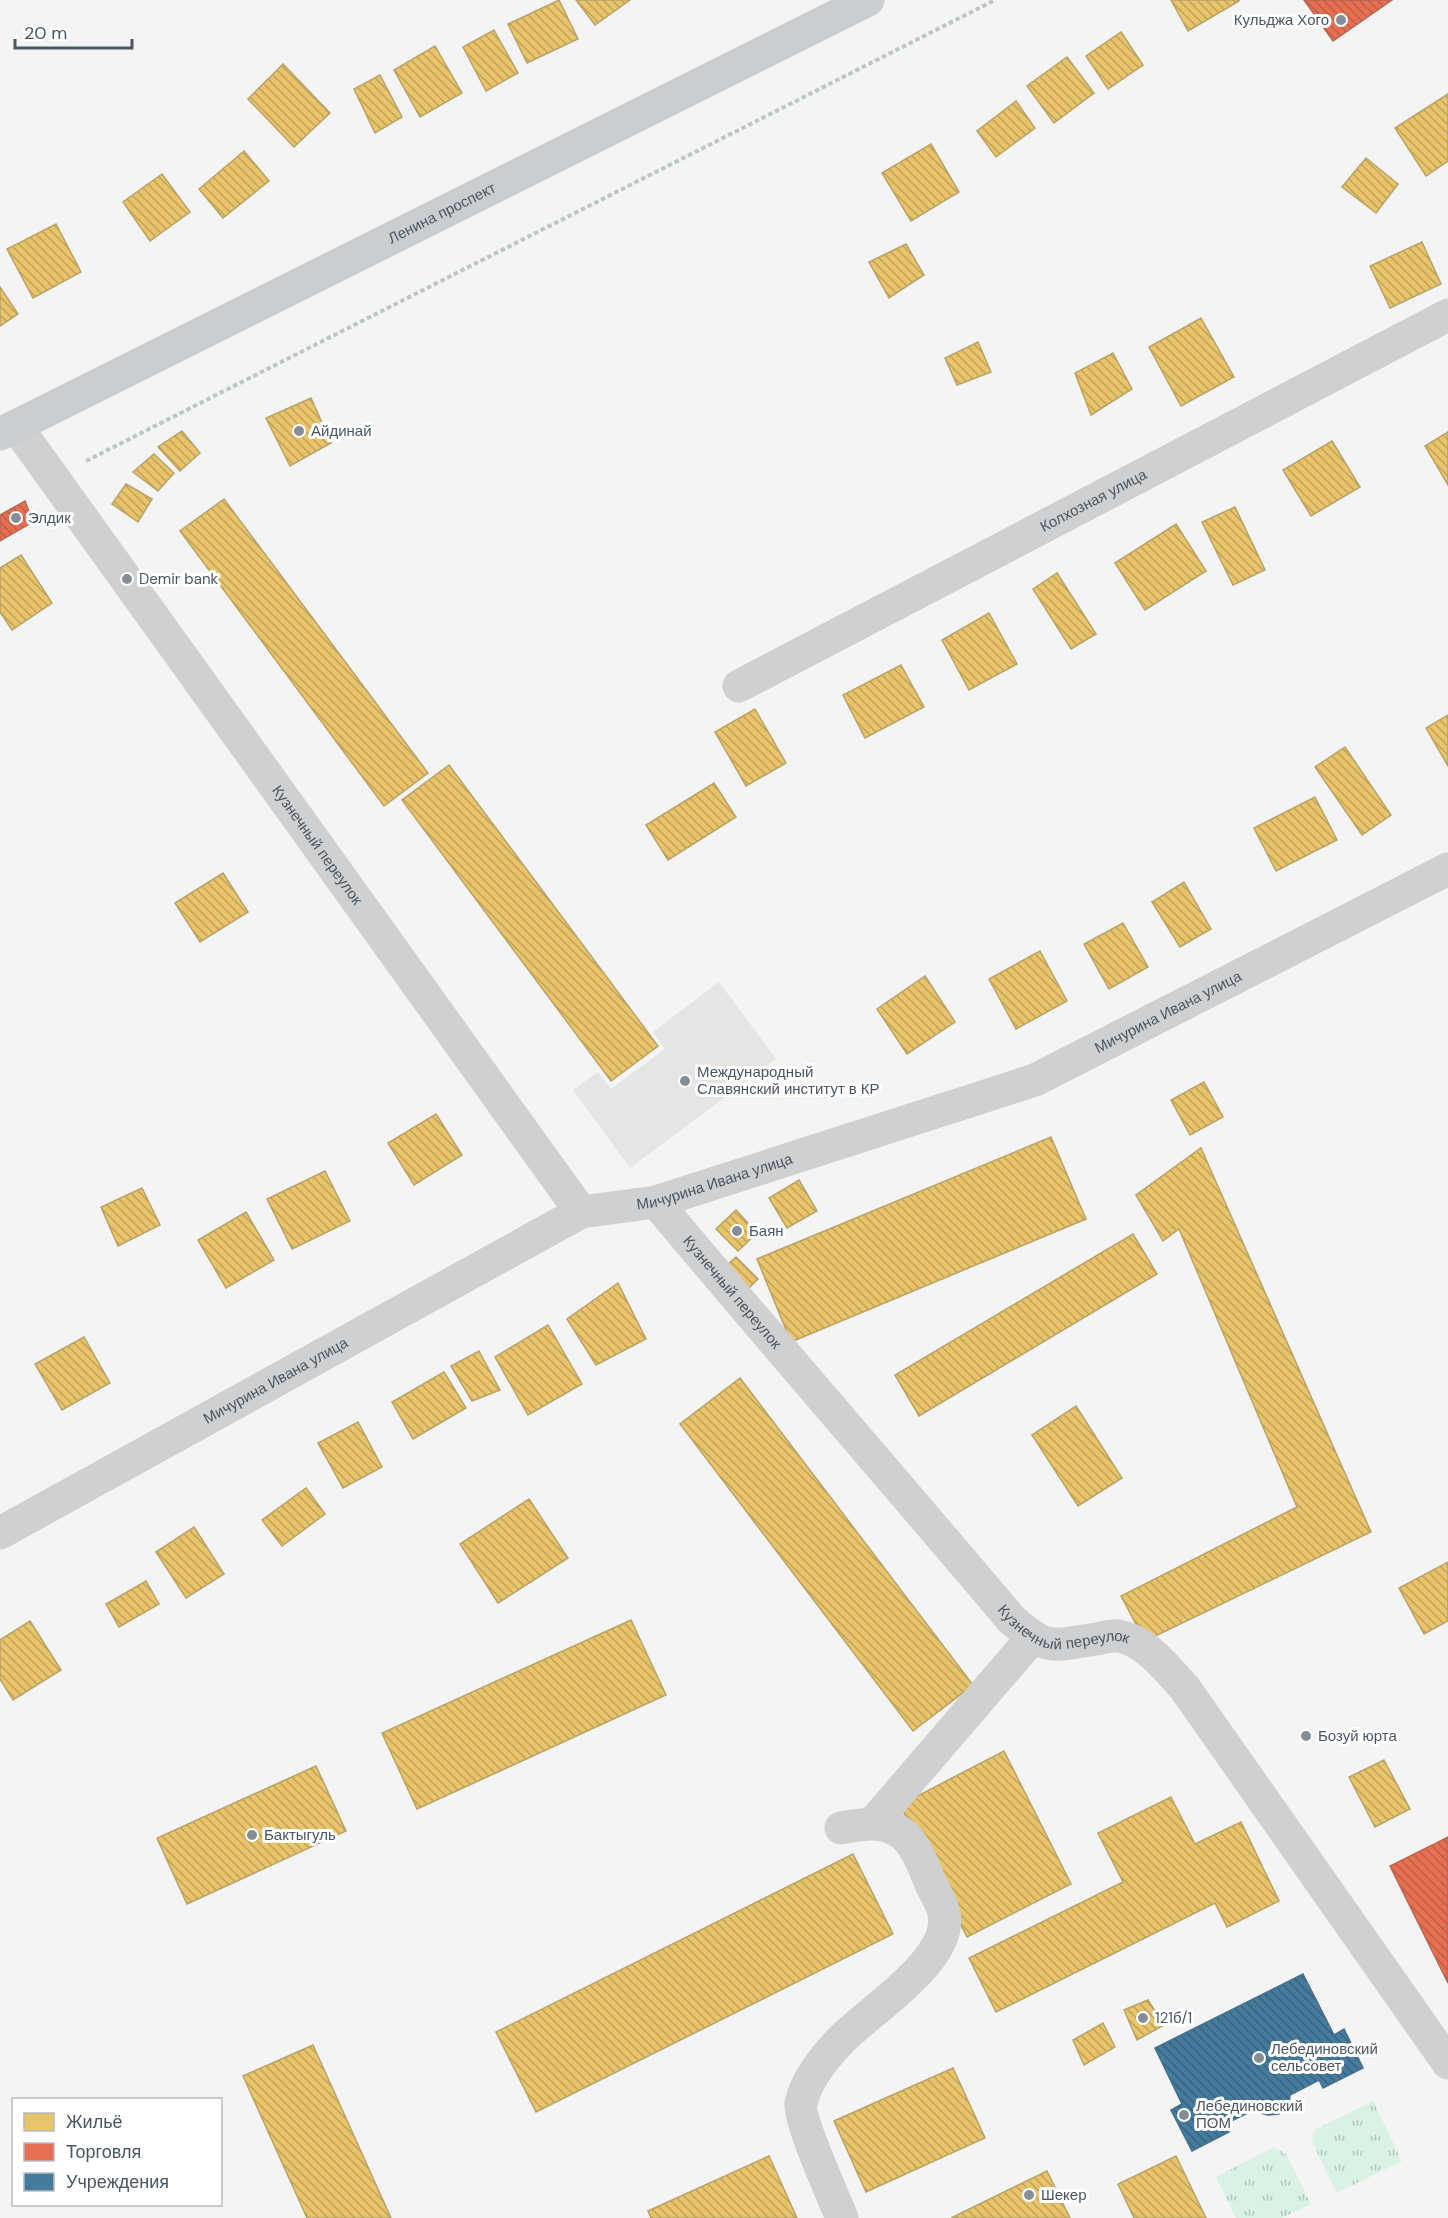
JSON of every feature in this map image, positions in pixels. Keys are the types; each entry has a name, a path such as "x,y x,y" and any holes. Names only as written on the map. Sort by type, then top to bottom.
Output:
{"main road":[{"name":"Ленина проспект","path":"8,430 868,0"}],"street":[{"name":"Колхозная улица","path":"739,686 1448,315"},
{"name":"Кузнечный переулок","path":"8,430 54,478 581,1212"},
{"name":"Мичурина Ивана улица","path":"0,1533 581,1212 656,1202 1035,1080 1448,869"},
{"name":"Кузнечный переулок","path":"656,1202 1011,1619 1032,1638 1053,1646 1118,1635 1138,1644 1154,1655 1184,1687 1448,2063"},
{"path":"873,1823 1032,1638"},
{"path":"841,1828 873,1823 890,1826 903,1834 914,1846 944,1913 943,1932 929,1959 888,2002 840,2041 807,2083 801,2106 813,2147 842,2218"}],"path":[{"path":"54,478 995,0"}],"shaded area":[{"name":"Международный Славянский институт в КР","path":"719,982 776,1059 630,1168 573,1090 598,1072 611,1089 665,1049 653,1032"}],"green space":[{"path":"1373,2101 1402,2161 1337,2193 1312,2142 1314,2130"},
{"path":"1274,2147 1286,2154 1311,2204 1282,2218 1236,2218 1216,2177"}],"building: Жильё":[{"path":"559,0 578,39 527,63 508,24"},
{"path":"576,0 630,0 595,25"},
{"path":"1171,0 1239,0 1239,1 1188,31"},
{"path":"494,30 518,73 486,91 463,47"},
{"path":"1121,32 1143,65 1108,89 1086,56"},
{"path":"435,46 462,93 420,117 394,70"},
{"path":"1067,57 1094,93 1054,123 1027,86"},
{"path":"283,64 330,113 294,147 248,99"},
{"path":"380,75 402,117 375,133 354,89"},
{"path":"1448,94 1448,161 1426,176 1395,128"},
{"path":"1016,101 1035,128 996,157 977,131"},
{"path":"931,144 959,192 911,221 882,173"},
{"path":"244,151 269,181 223,218 199,189"},
{"path":"1366,158 1398,184 1376,213 1342,187"},
{"path":"162,174 190,212 150,241 123,202"},
{"path":"56,224 81,272 33,298 7,249"},
{"path":"1422,242 1441,284 1390,308 1370,266"},
{"path":"906,244 924,275 889,298 869,262"},
{"path":"0,287 18,314 0,326"},
{"path":"1201,318 1234,377 1181,406 1149,347"},
{"path":"978,342 991,372 957,385 945,358"},
{"path":"1113,353 1132,389 1091,415 1075,373"},
{"name":"Айдинай","path":"311,398 331,443 290,466 266,418"},
{"path":"182,431 200,453 180,471 158,447"},
{"path":"1448,432 1448,485 1425,446"},
{"path":"1332,441 1360,487 1311,516 1283,470"},
{"path":"154,454 174,473 158,491 133,472"},
{"path":"126,484 152,499 138,522 112,504"},
{"path":"224,499 428,773 384,806 180,531"},
{"path":"1235,507 1265,570 1233,585 1202,522"},
{"path":"1176,524 1206,571 1145,610 1115,563"},
{"path":"21,555 52,603 12,630 0,612 0,568"},
{"path":"1057,573 1096,634 1071,649 1033,589"},
{"path":"989,613 1017,664 969,690 942,640"},
{"path":"901,665 924,707 865,738 843,695"},
{"path":"755,709 786,763 746,786 715,732"},
{"path":"1448,715 1448,766 1426,728"},
{"path":"1345,747 1391,815 1362,835 1315,767"},
{"path":"449,765 658,1046 611,1081 402,800"},
{"path":"714,783 736,817 668,860 646,825"},
{"path":"1315,797 1337,840 1276,871 1254,828"},
{"path":"223,873 248,912 200,942 175,903"},
{"path":"1184,882 1211,929 1180,947 1152,902"},
{"path":"1123,923 1148,967 1109,989 1084,944"},
{"path":"1040,951 1067,1001 1016,1029 989,979"},
{"path":"925,976 955,1022 907,1054 877,1009"},
{"path":"1204,1082 1223,1117 1190,1135 1171,1100"},
{"path":"436,1114 462,1155 414,1185 388,1143"},
{"path":"1051,1137 1086,1219 791,1342 757,1259"},
{"path":"1201,1148 1371,1532 1145,1641 1121,1596 1297,1507 1179,1229 1163,1241 1136,1195"},
{"path":"325,1171 350,1221 292,1249 267,1199"},
{"path":"799,1180 817,1211 787,1228 769,1198"},
{"path":"142,1188 160,1225 118,1246 101,1207"},
{"name":"Баян","path":"736,1210 757,1233 738,1251 716,1229"},
{"path":"246,1212 274,1260 226,1288 198,1240"},
{"path":"1133,1234 1157,1274 919,1416 895,1375"},
{"path":"736,1257 758,1279 749,1288 726,1266"},
{"path":"618,1283 646,1339 596,1365 567,1319"},
{"path":"548,1325 582,1384 528,1415 495,1357"},
{"path":"84,1337 110,1383 62,1410 35,1364"},
{"path":"479,1351 500,1390 472,1401 451,1366"},
{"path":"444,1372 466,1408 413,1439 392,1402"},
{"path":"740,1378 973,1685 913,1731 680,1424"},
{"path":"1076,1406 1122,1478 1078,1506 1032,1435"},
{"path":"358,1422 382,1467 343,1488 318,1443"},
{"path":"306,1488 325,1514 282,1546 262,1520"},
{"path":"529,1499 568,1558 498,1603 460,1544"},
{"path":"194,1527 224,1574 186,1598 156,1552"},
{"path":"1448,1562 1448,1621 1424,1634 1399,1588"},
{"path":"146,1581 159,1604 119,1627 106,1604"},
{"path":"631,1620 666,1695 417,1809 382,1733"},
{"path":"30,1621 61,1670 13,1700 0,1679 0,1640"},
{"path":"1004,1751 1071,1884 967,1937 900,1805"},
{"path":"1384,1760 1410,1809 1375,1827 1349,1777"},
{"name":"Бактыгуль","path":"316,1766 346,1831 187,1904 157,1838"},
{"path":"1171,1797 1195,1844 1241,1822 1279,1901 1227,1927 1215,1903 996,2012 969,1958 1123,1882 1098,1833"},
{"path":"853,1854 893,1934 536,2112 496,2032"},
{"name":"121б/1","path":"1148,2000 1164,2025 1137,2040 1124,2010"},
{"path":"1103,2023 1115,2047 1084,2065 1073,2040"},
{"path":"313,2045 391,2218 307,2218 243,2076"},
{"path":"953,2068 985,2138 866,2192 834,2121"},
{"path":"769,2156 797,2218 651,2218 648,2211"},
{"path":"1176,2156 1206,2218 1134,2218 1118,2184"},
{"name":"Шекер","path":"1047,2171 1070,2218 951,2218"}],"building: Торговля":[{"name":"Кульджа Хого","path":"1304,0 1392,0 1333,41"},
{"name":"Элдик","path":"25,501 33,522 0,541 0,515"},
{"path":"1448,1837 1448,1983 1390,1866"}],"building: Учреждения":[{"name":"Лебединовский сельсовет","path":"1303,1974 1334,2035 1344,2029 1363,2068 1323,2088 1319,2080 1290,2095 1289,2104 1279,2114 1268,2115 1256,2109 1225,2124 1229,2132 1192,2151 1171,2110 1182,2104 1155,2048"}],"place":[{"name":"Кульджа Хого","path":"1341,20"},
{"name":"Айдинай","path":"299,431"},
{"name":"Элдик","path":"16,518"},
{"name":"Demir bank","path":"127,579"},
{"name":"Международный Славянский институт в КР","path":"685,1081"},
{"name":"Баян","path":"737,1231"},
{"name":"Бозуй юрта","path":"1306,1736"},
{"name":"Бактыгуль","path":"252,1835"},
{"name":"121б/1","path":"1143,2018"},
{"name":"Лебединовский сельсовет","path":"1259,2058"},
{"name":"Лебединовский ПОМ","path":"1184,2115"},
{"name":"Шекер","path":"1029,2195"}]}
